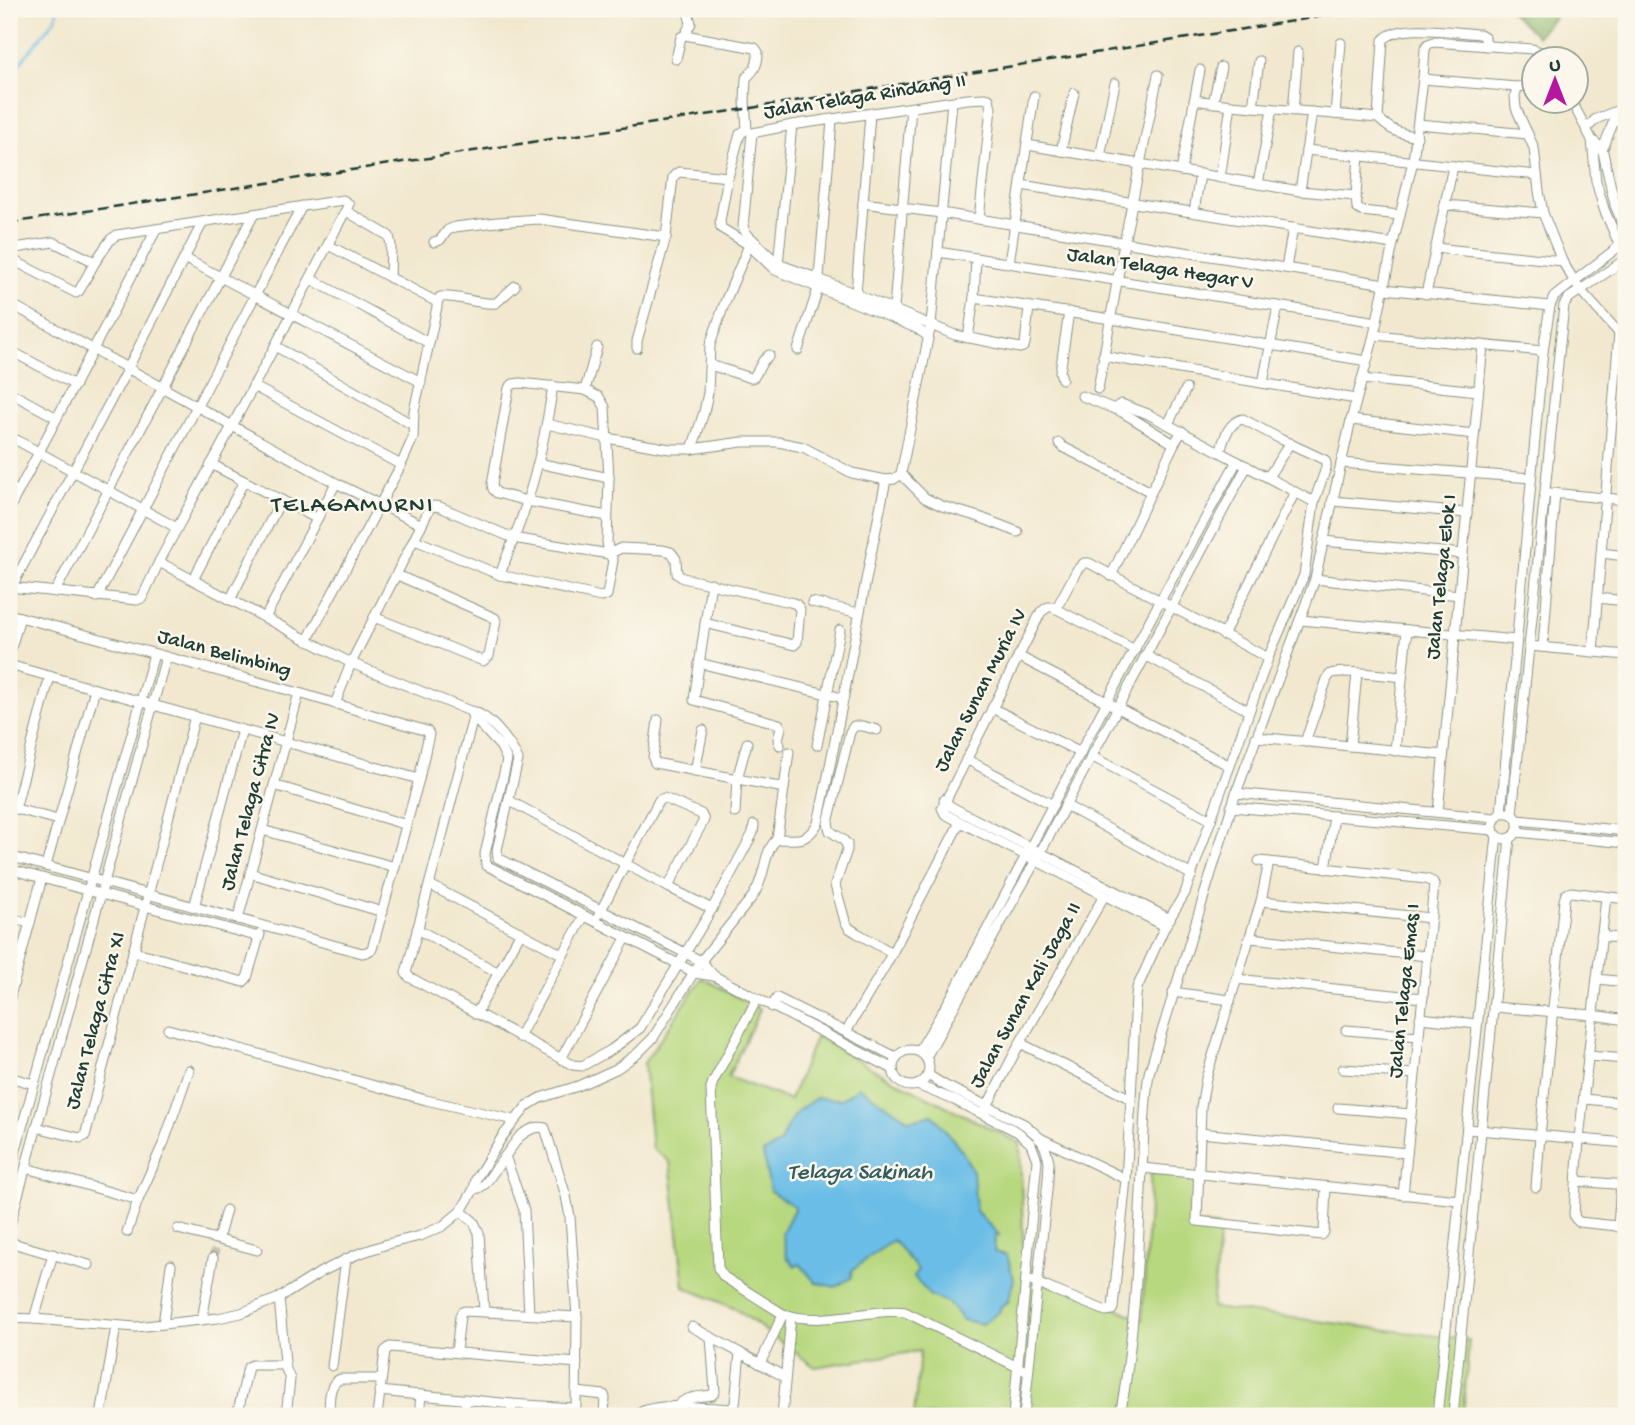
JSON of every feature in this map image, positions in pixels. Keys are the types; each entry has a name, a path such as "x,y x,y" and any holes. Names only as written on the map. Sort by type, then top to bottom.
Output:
{"street":[{"path":"676,59 681,37 691,23 687,9"},
{"path":"1378,118 1382,40 1386,36 1419,30 1480,34 1485,37 1486,46"},
{"path":"685,35 758,51 758,62 746,78 747,129 740,134 720,221 721,228 749,245 775,271 856,294 955,335 1023,347 1029,307"},
{"path":"1120,1416 1130,1357 1143,1119 1149,1073 1231,807 1315,579 1413,161 1425,49 1434,42 1520,48"},
{"path":"1335,114 1340,43"},
{"path":"1293,111 1298,52"},
{"path":"1253,107 1259,61"},
{"path":"1213,103 1220,67"},
{"path":"1181,171 1200,70"},
{"path":"1098,389 1158,75"},
{"path":"1423,79 1520,87"},
{"path":"1100,157 1115,83"},
{"path":"1517,87 1516,108 1534,148 1544,213 1562,261 1580,290 1623,336 1605,498 1593,652"},
{"path":"1061,151 1074,93"},
{"path":"1009,263 1034,96"},
{"path":"1596,146 1607,140 1626,97"},
{"name":"Jalan Telaga Rindang II","path":"778,264 743,227 752,133 952,102 989,99 991,108 979,219"},
{"path":"1194,100 1378,118 1398,133 1417,137"},
{"path":"547,424 670,449 743,442 778,442 803,447 852,473 886,480 901,474 931,324 952,102"},
{"path":"1220,178 1231,105"},
{"path":"894,308 911,108"},
{"path":"1258,184 1272,109"},
{"path":"1587,128 1596,119 1619,110"},
{"path":"1300,191 1312,112"},
{"path":"856,294 870,114"},
{"path":"1580,116 1596,146 1626,232"},
{"path":"798,350 819,284 832,120"},
{"path":"1418,124 1528,134"},
{"path":"792,125 778,264 928,336"},
{"path":"1027,145 1300,191 1356,196"},
{"path":"1453,1416 1493,1007 1514,835 1519,826 1515,817 1529,646 1564,305 1569,298 1626,258 1623,244 1604,209 1596,181 1596,146"},
{"path":"1306,150 1537,175"},
{"path":"1359,155 1356,205 1361,211 1400,215"},
{"path":"1426,294 1453,166"},
{"path":"638,348 669,223 673,177 679,172 728,177"},
{"path":"1194,212 1200,174"},
{"path":"1021,185 1393,244"},
{"path":"9,258 76,293 114,237 156,229 343,200 349,204 139,599 10,588 203,222"},
{"path":"863,203 942,213 1286,268 1426,294 1550,306"},
{"path":"1445,205 1544,213"},
{"path":"97,597 302,206"},
{"path":"346,211 389,236 390,278"},
{"path":"55,592 254,214"},
{"path":"434,242 455,227 539,219 666,237"},
{"path":"1286,268 1293,228"},
{"path":"9,509 156,229"},
{"path":"9,249 53,242 95,262"},
{"path":"1437,1416 1477,1024 1495,833 1493,824 1498,816 1543,351 1550,306 1555,297 1623,244"},
{"path":"328,245 438,302"},
{"path":"692,449 706,402 710,345 749,245"},
{"path":"1436,248 1562,261"},
{"name":"Jalan Telaga Hegar V","path":"938,252 1377,322"},
{"path":"184,258 421,382"},
{"path":"968,338 976,258"},
{"path":"311,279 429,343"},
{"path":"307,641 413,438 413,425 439,298 452,296 478,303 496,303 515,286"},
{"path":"974,298 1367,361"},
{"path":"9,303 336,483 422,525"},
{"path":"1263,383 1278,306"},
{"path":"1062,379 1060,372 1069,312"},
{"path":"1374,335 1543,351"},
{"name":"Jalan Telaga Elok I","path":"1438,812 1483,345"},
{"path":"275,346 413,425"},
{"path":"585,390 597,347"},
{"path":"9,350 75,385"},
{"path":"710,365 751,378 769,355"},
{"path":"1103,356 1356,399"},
{"path":"1362,379 1479,391"},
{"path":"415,540 500,575 604,597 607,595 613,560 607,542 609,478 604,407 599,397 585,390 520,383 509,388 493,489 497,493 527,501 607,516"},
{"path":"253,386 401,465"},
{"path":"500,575 538,463 553,386"},
{"path":"1168,424 1186,389"},
{"path":"9,392 57,418"},
{"path":"1082,396 1114,408 1174,444"},
{"path":"1114,408 1121,404 1148,414 1314,502"},
{"path":"1026,1279 1106,1311 1112,1310 1126,1179 1137,988 1185,893 1268,658 1304,575 1314,502 1325,460 1244,419 1232,425 1220,452"},
{"path":"1351,420 1475,434"},
{"path":"1111,576 1182,431"},
{"path":"9,436 177,528"},
{"path":"1059,443 1151,492"},
{"path":"1268,477 1290,443"},
{"path":"923,1054 1160,601 1237,461"},
{"path":"538,463 609,478"},
{"path":"1341,463 1531,478"},
{"path":"211,464 316,518"},
{"path":"923,1054 1038,857 1247,466"},
{"path":"901,474 925,498 1018,532"},
{"path":"777,839 803,839 812,832 818,822 886,480"},
{"path":"193,580 244,481"},
{"path":"265,618 336,483"},
{"path":"9,486 18,492"},
{"path":"1223,635 1295,492"},
{"path":"1544,492 1626,500"},
{"path":"1543,647 1556,493"},
{"path":"230,600 281,500"},
{"path":"1332,501 1467,513"},
{"path":"335,704 351,663 374,617 430,508 434,506 513,538 609,554 621,548 671,552 676,559 677,574 683,578 796,604 800,609 796,644 792,645 705,624"},
{"path":"1324,541 1463,554"},
{"path":"1601,553 1626,556"},
{"path":"159,562 351,663 473,714 518,760 497,850 498,858 701,961 715,976 893,1069"},
{"path":"1135,650 1056,609 1081,565 1089,563 1268,658"},
{"path":"374,617 483,661 489,656 495,618 397,575"},
{"path":"1315,579 1459,595"},
{"path":"711,583 694,700 779,724 780,745"},
{"path":"1597,598 1626,601"},
{"path":"812,602 859,613"},
{"name":"Jalan Sunan Muria IV","path":"944,800 1041,612 1048,607 1056,609"},
{"name":"Jalan Belimbing","path":"9,614 427,731 429,734 419,779"},
{"path":"9,655 20,617"},
{"path":"1300,620 1517,640"},
{"path":"1395,751 1407,630"},
{"path":"817,745 840,631"},
{"path":"1529,646 1626,655"},
{"path":"9,1174 154,654"},
{"path":"1145,654 1249,711"},
{"path":"1018,656 1230,766"},
{"path":"9,1228 166,657"},
{"path":"699,663 843,698"},
{"path":"9,665 419,779 383,912 372,949 368,952 362,953 9,856"},
{"path":"1305,742 1330,674 1336,672 1402,677"},
{"path":"1350,746 1357,673"},
{"path":"50,676 12,808 58,820"},
{"path":"46,866 95,689"},
{"name":"Jalan Telaga Citra IV","path":"238,919 299,693"},
{"path":"992,708 1081,753"},
{"path":"473,714 406,973 573,1065 582,1066 611,1050 640,1028 712,909 753,833 754,825"},
{"name":"Jalan Telaga Citra XI","path":"36,1127 80,1138 85,1136 195,716"},
{"path":"658,720 653,761 655,764 784,788"},
{"path":"877,730 854,726 850,732 828,823 830,831 847,844 835,885 845,921 849,928 892,953"},
{"path":"194,907 242,730"},
{"path":"695,771 704,730"},
{"path":"1256,737 1443,755"},
{"path":"735,813 737,779 747,743"},
{"path":"505,745 507,765 485,854 486,864 694,973 715,976"},
{"path":"9,1318 136,1327 241,1313 279,1298 346,1259 443,1226 461,1211 474,1189 476,1179 502,1137 527,1106 540,1098 578,1086 616,1069 653,1038 701,961 759,885 769,849 777,839 789,752"},
{"path":"1091,756 1212,820"},
{"path":"966,760 1053,805"},
{"path":"274,785 407,825"},
{"path":"1236,793 1438,812 1498,816 1506,812 1515,817 1626,831"},
{"path":"594,921 659,800 668,799 704,816 668,887"},
{"path":"1028,852 944,800 943,812 960,822 1028,852 1168,922"},
{"path":"510,801 712,909"},
{"path":"1065,805 1192,875"},
{"path":"1231,807 1495,833 1503,838 1514,835 1626,843"},
{"path":"1326,869 1334,816"},
{"path":"846,1032 892,953 960,822"},
{"path":"262,830 395,867"},
{"path":"1038,857 1104,896 1168,922"},
{"name":"Jalan Telaga Emas I","path":"1261,901 1264,861 1433,882 1435,888 1403,1195"},
{"path":"9,869 259,937"},
{"path":"250,873 383,912"},
{"path":"9,1000 42,878"},
{"path":"430,885 563,955"},
{"path":"1536,1187 1564,897 1571,892 1626,899"},
{"name":"Jalan Sunan Kali Jaga II","path":"984,1110 1104,896"},
{"path":"1577,1181 1624,1185 1622,1227 1579,1222 1575,1218 1579,1139 1606,897"},
{"path":"1326,1187 1322,1235 1197,1221 1201,1107 1206,1078 1261,901 1432,918"},
{"path":"519,1037 584,916"},
{"path":"9,918 30,923"},
{"path":"133,951 243,982 247,978 262,926"},
{"path":"417,929 499,973"},
{"path":"477,1014 521,932"},
{"path":"1601,936 1626,939"},
{"path":"561,1059 626,938"},
{"path":"1250,938 1427,956"},
{"path":"1236,979 1423,998"},
{"path":"1597,979 1626,982"},
{"path":"1173,992 1230,1000"},
{"path":"772,1007 777,998 896,1057"},
{"path":"757,999 712,1088 718,1268 724,1277 787,1315 815,1319 905,1312 1028,1372"},
{"path":"1493,1007 1626,1020"},
{"path":"1420,1018 1477,1024"},
{"path":"168,1029 426,1100 514,1120"},
{"path":"1346,1030 1419,1036"},
{"path":"1020,1043 1132,1099"},
{"path":"906,1050 923,1054 930,1069 926,1079 910,1086 898,1081 893,1069 896,1057 906,1050"},
{"path":"1588,1056 1626,1059"},
{"path":"1343,1069 1415,1074"},
{"path":"127,1232 164,1142 188,1070"},
{"path":"928,1075 1018,1132 1031,1144 1037,1160 1013,1416"},
{"path":"9,1077 34,1084"},
{"path":"917,1085 1024,1124 1040,1138 1126,1179"},
{"path":"1584,1099 1626,1103"},
{"path":"1338,1108 1411,1114"},
{"path":"379,1391 512,1404 557,1412 576,1406 577,1317 569,1208 545,1128 539,1127 519,1137 485,1184 474,1189"},
{"path":"1467,1129 1626,1143"},
{"path":"1200,1133 1407,1153"},
{"path":"1031,1144 1040,1138"},
{"path":"1024,1416 1049,1161 1040,1138"},
{"path":"505,1156 524,1210 529,1314"},
{"path":"26,1168 138,1200"},
{"path":"1142,1168 1459,1200"},
{"path":"218,1239 226,1210"},
{"path":"461,1211 474,1222 479,1233 484,1311"},
{"path":"178,1229 257,1250"},
{"path":"9,1242 89,1265"},
{"path":"34,1319 53,1254"},
{"path":"202,1320 214,1258"},
{"path":"332,1366 346,1259"},
{"path":"163,1324 171,1265"},
{"path":"279,1298 284,1364 290,1380 286,1416"},
{"path":"456,1352 461,1312 577,1317"},
{"path":"760,1364 787,1315"},
{"path":"782,1416 787,1315"},
{"path":"101,1416 116,1326"},
{"path":"692,1327 785,1377"},
{"path":"677,1407 685,1399 712,1395 715,1392 711,1337"},
{"path":"377,1416 385,1351 390,1347 577,1363"},
{"path":"640,1416 645,1409 731,1409 735,1404 740,1353"},
{"path":"237,1416 248,1367 284,1364"},
{"path":"329,1416 331,1387 335,1381 380,1379"},
{"path":"577,1392 604,1395 604,1416"},
{"path":"419,1416 421,1395"},
{"path":"464,1416 466,1399"},
{"path":"511,1416 512,1404"}],"green space":[{"path":"1508,9 1562,9 1537,36"},
{"path":"702,978 760,1009 728,1077 790,1100 816,1036 882,1074 1020,1143 1024,1266 1142,1320 1151,1172 1198,1178 1193,1224 1220,1227 1212,1308 1469,1340 1463,1416 914,1416 920,1351 815,1367 736,1309 684,1287 670,1162 652,1148 644,1063"}],"water":[{"name":"Telaga Sakinah","path":"859,1087 909,1120 933,1115 961,1149 973,1171 976,1211 999,1235 995,1237 994,1252 1007,1255 1014,1279 1008,1302 982,1324 963,1320 947,1302 930,1296 914,1277 918,1270 893,1240 852,1270 851,1278 835,1287 815,1282 800,1264 795,1266 787,1258 782,1233 795,1207 770,1191 763,1153 780,1143 786,1128 799,1110 816,1098 842,1099"}],"waterway":[{"path":"9,70 20,63 56,18 57,9"}],"tunnel":[{"path":"213,1258 218,1239"}],"railway":[{"path":"9,223 1368,9"}],"district":[{"name":"TELAGAMURNI","path":"353,506"}]}
